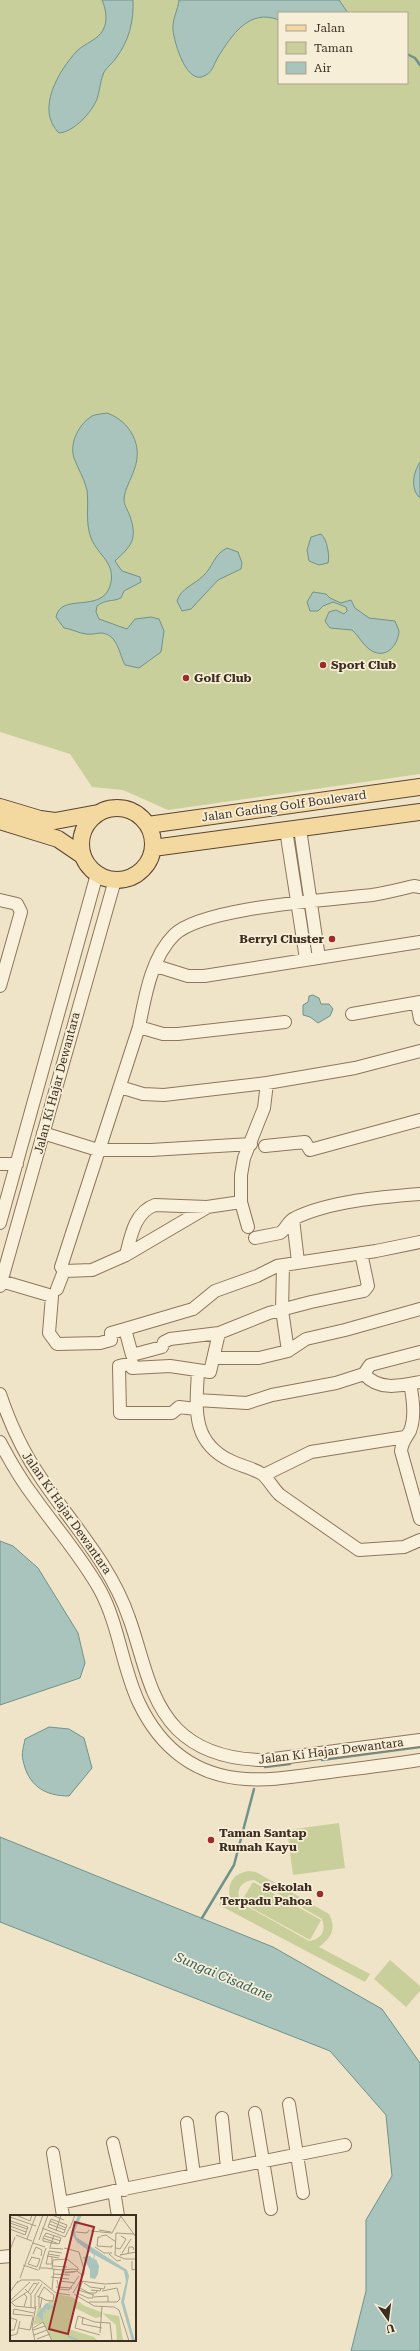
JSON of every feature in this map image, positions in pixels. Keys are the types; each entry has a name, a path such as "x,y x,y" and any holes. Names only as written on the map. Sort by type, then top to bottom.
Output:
{"main road":[{"name":"Jalan Gading Golf Boulevard","path":"148,825 420,787"},
{"path":"0,808 40,819 55,821 120,808 136,814 148,825 151,832 153,848 144,867 126,879 115,880 97,874 88,866 83,856 81,844 83,832 89,821 98,813"},
{"name":"Jalan Gading Golf Boulevard","path":"153,848 420,812"},
{"path":"0,821 58,839 83,856"}],"street":[{"path":"293,829 311,902 319,958"},
{"path":"293,829 297,903 306,959"},
{"name":"Jalan Ki Hajar Dewantara","path":"0,1223 97,874"},
{"name":"Jalan Ki Hajar Dewantara","path":"0,1283 115,880"},
{"path":"64,1271 61,1266 139,1028 146,993 156,966 166,945 174,934 197,920 265,907 374,894 414,886 420,887"},
{"path":"0,900 17,904 21,912 4,960 0,986"},
{"path":"156,966 188,976 204,976 246,971 306,959 420,942"},
{"path":"352,1014 418,1003 420,1019"},
{"path":"139,1028 163,1034 178,1034 285,1022"},
{"path":"120,1087 143,1094 157,1096 267,1083 355,1068 420,1052"},
{"path":"248,1227 241,1202 241,1175 244,1158 251,1144 264,1108 267,1083"},
{"path":"265,1146 305,1142 310,1150 420,1120"},
{"path":"43,1133 98,1150 151,1150 251,1144"},
{"path":"0,1164 17,1164"},
{"path":"255,1238 284,1231 293,1219 339,1205 420,1194"},
{"path":"126,1255 137,1219 148,1207 155,1205 208,1207 241,1202"},
{"path":"64,1271 92,1270 126,1255 208,1207"},
{"path":"293,1219 298,1262"},
{"path":"0,1283 52,1296 49,1333 57,1344 100,1343 111,1340 111,1333 193,1309 215,1291 283,1265 420,1242"},
{"path":"361,1253 368,1286 364,1291 282,1310 219,1333 170,1339 164,1342 162,1347 119,1366 120,1413 172,1413 180,1407 196,1404 247,1403 272,1395 336,1383 364,1374 370,1365 420,1352"},
{"path":"283,1265 282,1310 288,1351"},
{"path":"56,1289 64,1271"},
{"path":"214,1358 259,1358 288,1351 306,1339 345,1330 420,1309"},
{"path":"125,1329 132,1359 132,1368 170,1366 210,1372 219,1333"},
{"path":"198,1371 196,1404 198,1427 204,1440 230,1460 264,1475 270,1485 280,1495 359,1550 404,1547 420,1540"},
{"path":"364,1374 370,1380 382,1385 397,1386 415,1383 414,1404 410,1430 405,1437 401,1451 420,1520"},
{"name":"Jalan Ki Hajar Dewantara","path":"0,1394 24,1452 41,1478 99,1556 112,1580 129,1618 154,1696 163,1712 178,1729 211,1752 230,1758 266,1760 420,1740"},
{"path":"264,1475 311,1452 405,1437"},
{"name":"Jalan Ki Hajar Dewantara","path":"0,1442 33,1497 78,1554 100,1590 113,1620 138,1702 152,1728 164,1744 181,1757 201,1768 227,1776 258,1779 420,1760"},
{"path":"306,1755 310,1774"},
{"path":"289,2104 303,2193"},
{"path":"255,2113 271,2209"},
{"path":"222,2118 227,2168"},
{"path":"187,2123 194,2175"},
{"path":"113,2143 119,2190 118,2215"},
{"path":"61,2202 297,2153 345,2145"},
{"path":"54,2153 63,2215"},
{"path":"0,2257 10,2256"}],"green space":[{"path":"0,0 420,0 420,774 168,810 123,790 92,787 70,754 0,732"},
{"path":"339,1823 345,1868 293,1875 287,1830"},
{"path":"243,1872 256,1872 329,1914 333,1929 332,1933 330,1937 319,1947 370,1974 365,1982 219,1905 223,1896 230,1900 230,1885 234,1877","holes":["254,1880 322,1919 322,1934 309,1941 241,1903 239,1899 240,1887 245,1882"]},
{"path":"253,1882 321,1920 310,1940 241,1902"},
{"path":"390,1960 420,1986 420,1991 406,2007 374,1979"}],"water":[{"path":"102,0 133,0 133,16 130,30 121,51 104,72 97,99 91,110 71,129 59,133 52,124 49,113 49,102 52,90 70,59 77,51 95,39 103,30 106,23 106,15"},
{"path":"179,0 339,0 347,12 278,12 278,20 268,17 250,21 242,26 229,40 210,71 206,75 199,77 193,75 187,70 176,44 173,26"},
{"path":"107,413 122,422 128,428 136,444 137,461 124,499 132,524 133,537 129,546 115,561 122,571 140,577 141,582 124,591 121,598 106,601 97,606 96,612 99,619 127,629 135,619 151,617 159,619 164,631 161,652 139,668 125,665 112,637 102,633 86,634 64,628 56,617 59,610 65,606 90,602 98,599 105,594 110,586 111,571 109,565 94,544 89,532 87,490 73,452 76,434 87,419 97,414"},
{"path":"420,462 420,498 415,490 414,476"},
{"path":"321,534 326,544 329,560 328,563 319,565 309,561 307,550 311,537"},
{"path":"227,548 238,552 242,563 241,569 218,580 191,609 182,611 177,601 181,593 203,576 216,557"},
{"path":"313,592 326,594 330,598 341,603 351,600 355,608 369,618 395,621 399,631 396,642 390,650 385,653 375,652 369,649 352,630 330,628 325,621 329,612 336,610 344,614 347,611 346,607 333,602 323,606 318,611 310,611 307,602"},
{"path":"313,995 319,998 321,1004 329,1004 333,1009 330,1016 318,1023 310,1017 303,1015 303,1005 308,1002 309,996"},
{"path":"0,1541 13,1546 38,1568 78,1633 85,1663 80,1678 0,1705"},
{"path":"49,1727 69,1729 84,1738 92,1768 69,1796 52,1794 39,1788 33,1783 25,1769 22,1755 25,1739"},
{"name":"Sungai Cisadane","path":"0,1837 273,1947 382,2009 420,2063 420,2351 351,2351 366,2291 366,2220 392,2176 386,2115 330,2051 0,1922"}],"waterway":[{"path":"408,54 415,58 420,65"},
{"path":"322,1760 420,1747"},
{"path":"265,1767 290,1764"},
{"path":"202,1918 234,1865 254,1789"}],"place":[{"name":"Sport Club","path":"323,665"},
{"name":"Golf Club","path":"186,678"},
{"name":"Berryl Cluster","path":"332,939"},
{"name":"Taman Santap Rumah Kayu","path":"211,1840"},
{"name":"Sekolah Terpadu Pahoa","path":"320,1894"}]}
